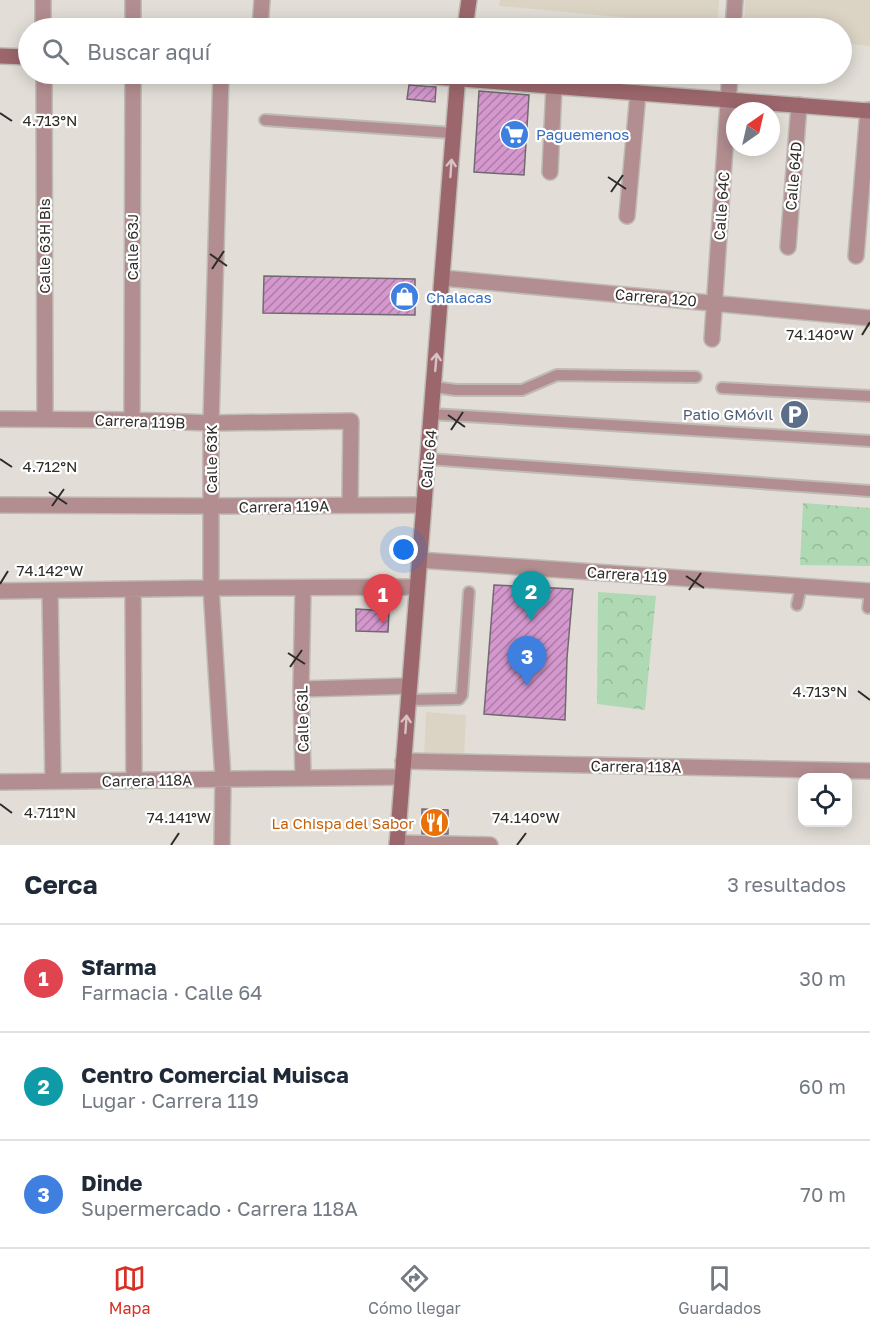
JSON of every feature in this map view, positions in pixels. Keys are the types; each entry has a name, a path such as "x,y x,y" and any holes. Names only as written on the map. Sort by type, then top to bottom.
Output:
{"street":[{"path":"44,0 44,18"},
{"path":"133,0 133,18"},
{"path":"260,18 261,0"},
{"path":"466,18 469,0"},
{"path":"734,18 735,0"},
{"path":"0,56 18,57"},
{"name":"Calle 63H Bis","path":"44,84 45,419"},
{"name":"Calle 63J","path":"132,420 133,84"},
{"name":"Calle 63K","path":"221,84 211,423 211,588 223,779 222,845"},
{"name":"Calle 64","path":"397,844 457,84"},
{"path":"535,84 869,110 856,256"},
{"name":"Calle 64C","path":"712,339 729,84"},
{"path":"550,172 554,86"},
{"path":"627,216 638,93"},
{"name":"Calle 64D","path":"788,247 799,105"},
{"name":"Carrera 120","path":"443,278 870,318"},
{"name":"Carrera 119B","path":"0,418 211,423 351,422 350,505"},
{"name":"Carrera 119A","path":"0,505 424,505"},
{"name":"Carrera 119","path":"419,560 870,591"},
{"path":"0,591 417,587"},
{"name":"Calle 63L","path":"303,589 301,690 303,778"},
{"path":"133,590 134,780"},
{"path":"50,591 53,781"},
{"path":"301,690 408,693"},
{"name":"Carrera 118A","path":"0,782 303,778 402,769 870,771"},
{"path":"397,844 490,845"}],"lane":[{"path":"264,120 453,133"},
{"path":"434,387 456,390 522,390 557,375 696,377"},
{"path":"722,388 870,396"},
{"path":"432,414 870,441"},
{"path":"428,459 870,491"},
{"path":"797,605 801,587"},
{"path":"868,608 870,591"},
{"path":"408,693 448,700 459,699 462,695 469,592"}],"shaded area":[{"path":"500,0 719,0 718,18 630,18 499,6"},
{"path":"745,0 870,0 870,46 852,44 852,18 744,18"},
{"path":"426,712 466,715 464,760 424,757"}],"green space":[{"path":"803,503 870,508 870,566 800,565"},
{"path":"598,592 656,596 645,710 597,704"}],"building":[{"path":"409,85 436,87 435,102 407,99"},
{"path":"479,91 529,95 524,175 474,172"},
{"path":"264,276 415,279 415,315 263,313"},
{"path":"494,585 573,589 565,720 484,714"},
{"path":"356,609 389,611 388,632 356,631"},
{"name":"La Chispa del Sabor","path":"422,809 448,810 448,834 422,834"}],"place":[{"name":"Paguemenos","path":"515,134"},
{"name":"Chalacas","path":"405,297"},
{"name":"Patio GMóvil","path":"794,414"},
{"name":"Centro Comercial Muisca","path":"531,621"},
{"name":"Sfarma","path":"383,624"},
{"name":"Dinde","path":"527,686"},
{"name":"La Chispa del Sabor","path":"435,823"}]}
